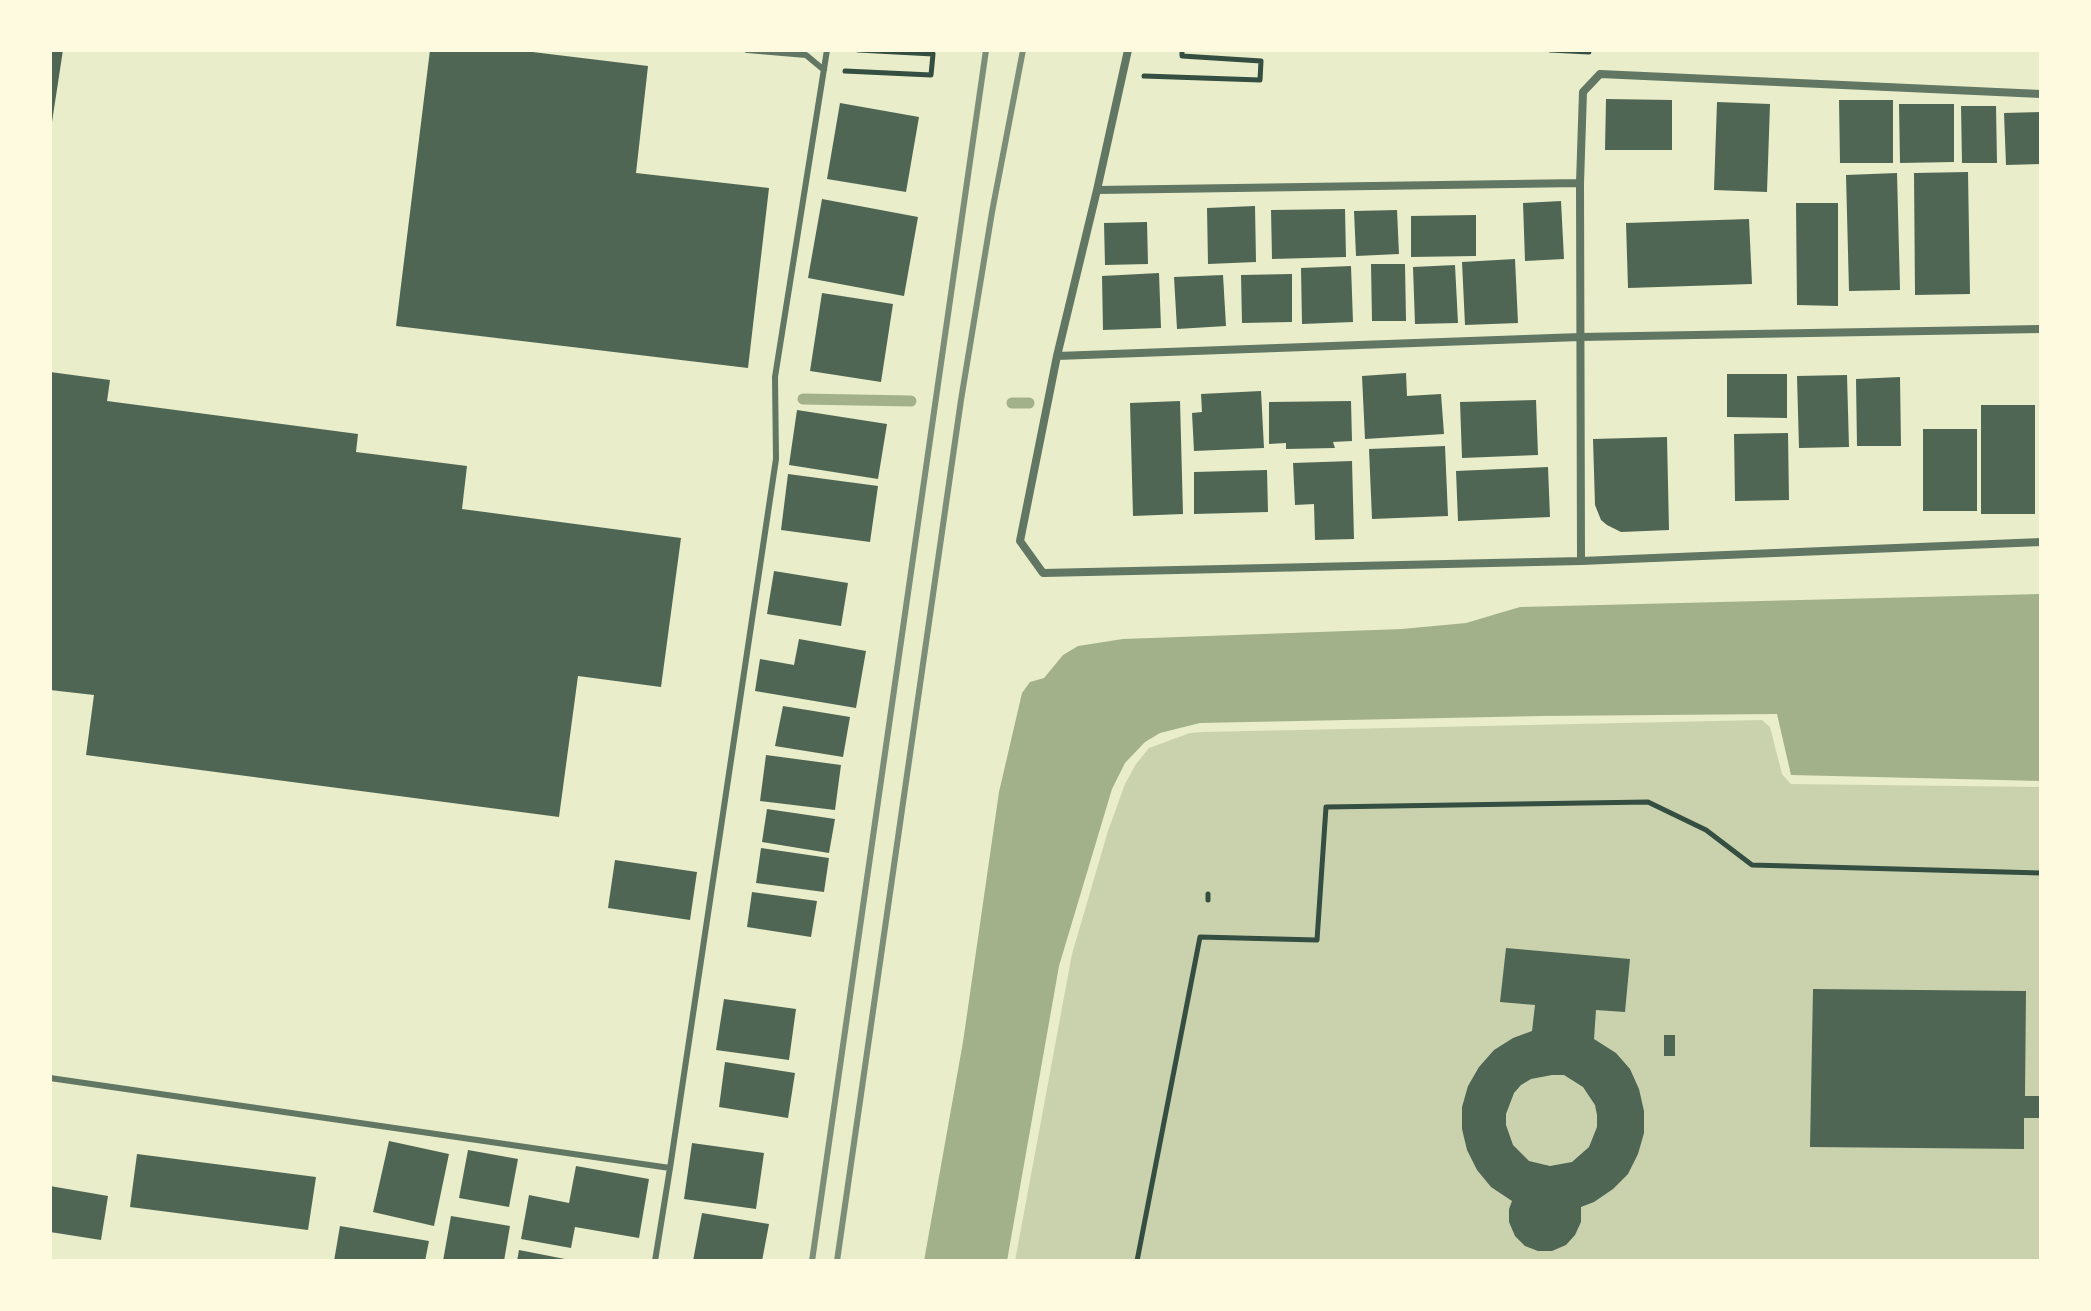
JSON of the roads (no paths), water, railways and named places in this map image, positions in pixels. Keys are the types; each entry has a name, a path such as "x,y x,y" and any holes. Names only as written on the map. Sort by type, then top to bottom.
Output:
{"street":[{"path":"1128,50 1057,356 1020,541 1043,573 1581,561 2041,542"},
{"path":"1581,561 1580,183 1583,92 1600,74 2041,94"},
{"path":"1097,190 1580,183"},
{"path":"1057,356 1580,337 2041,329"}],"lane":[{"path":"747,50 806,55 824,70"},
{"path":"655,1261 776,459 775,377 827,50"},
{"path":"50,1078 670,1168"}],"waterway":[{"path":"803,399 911,401"},
{"path":"1012,403 1029,403"}],"railway":[{"path":"812,1261 986,50"},
{"path":"837,1261 961,400 1023,50"}]}
